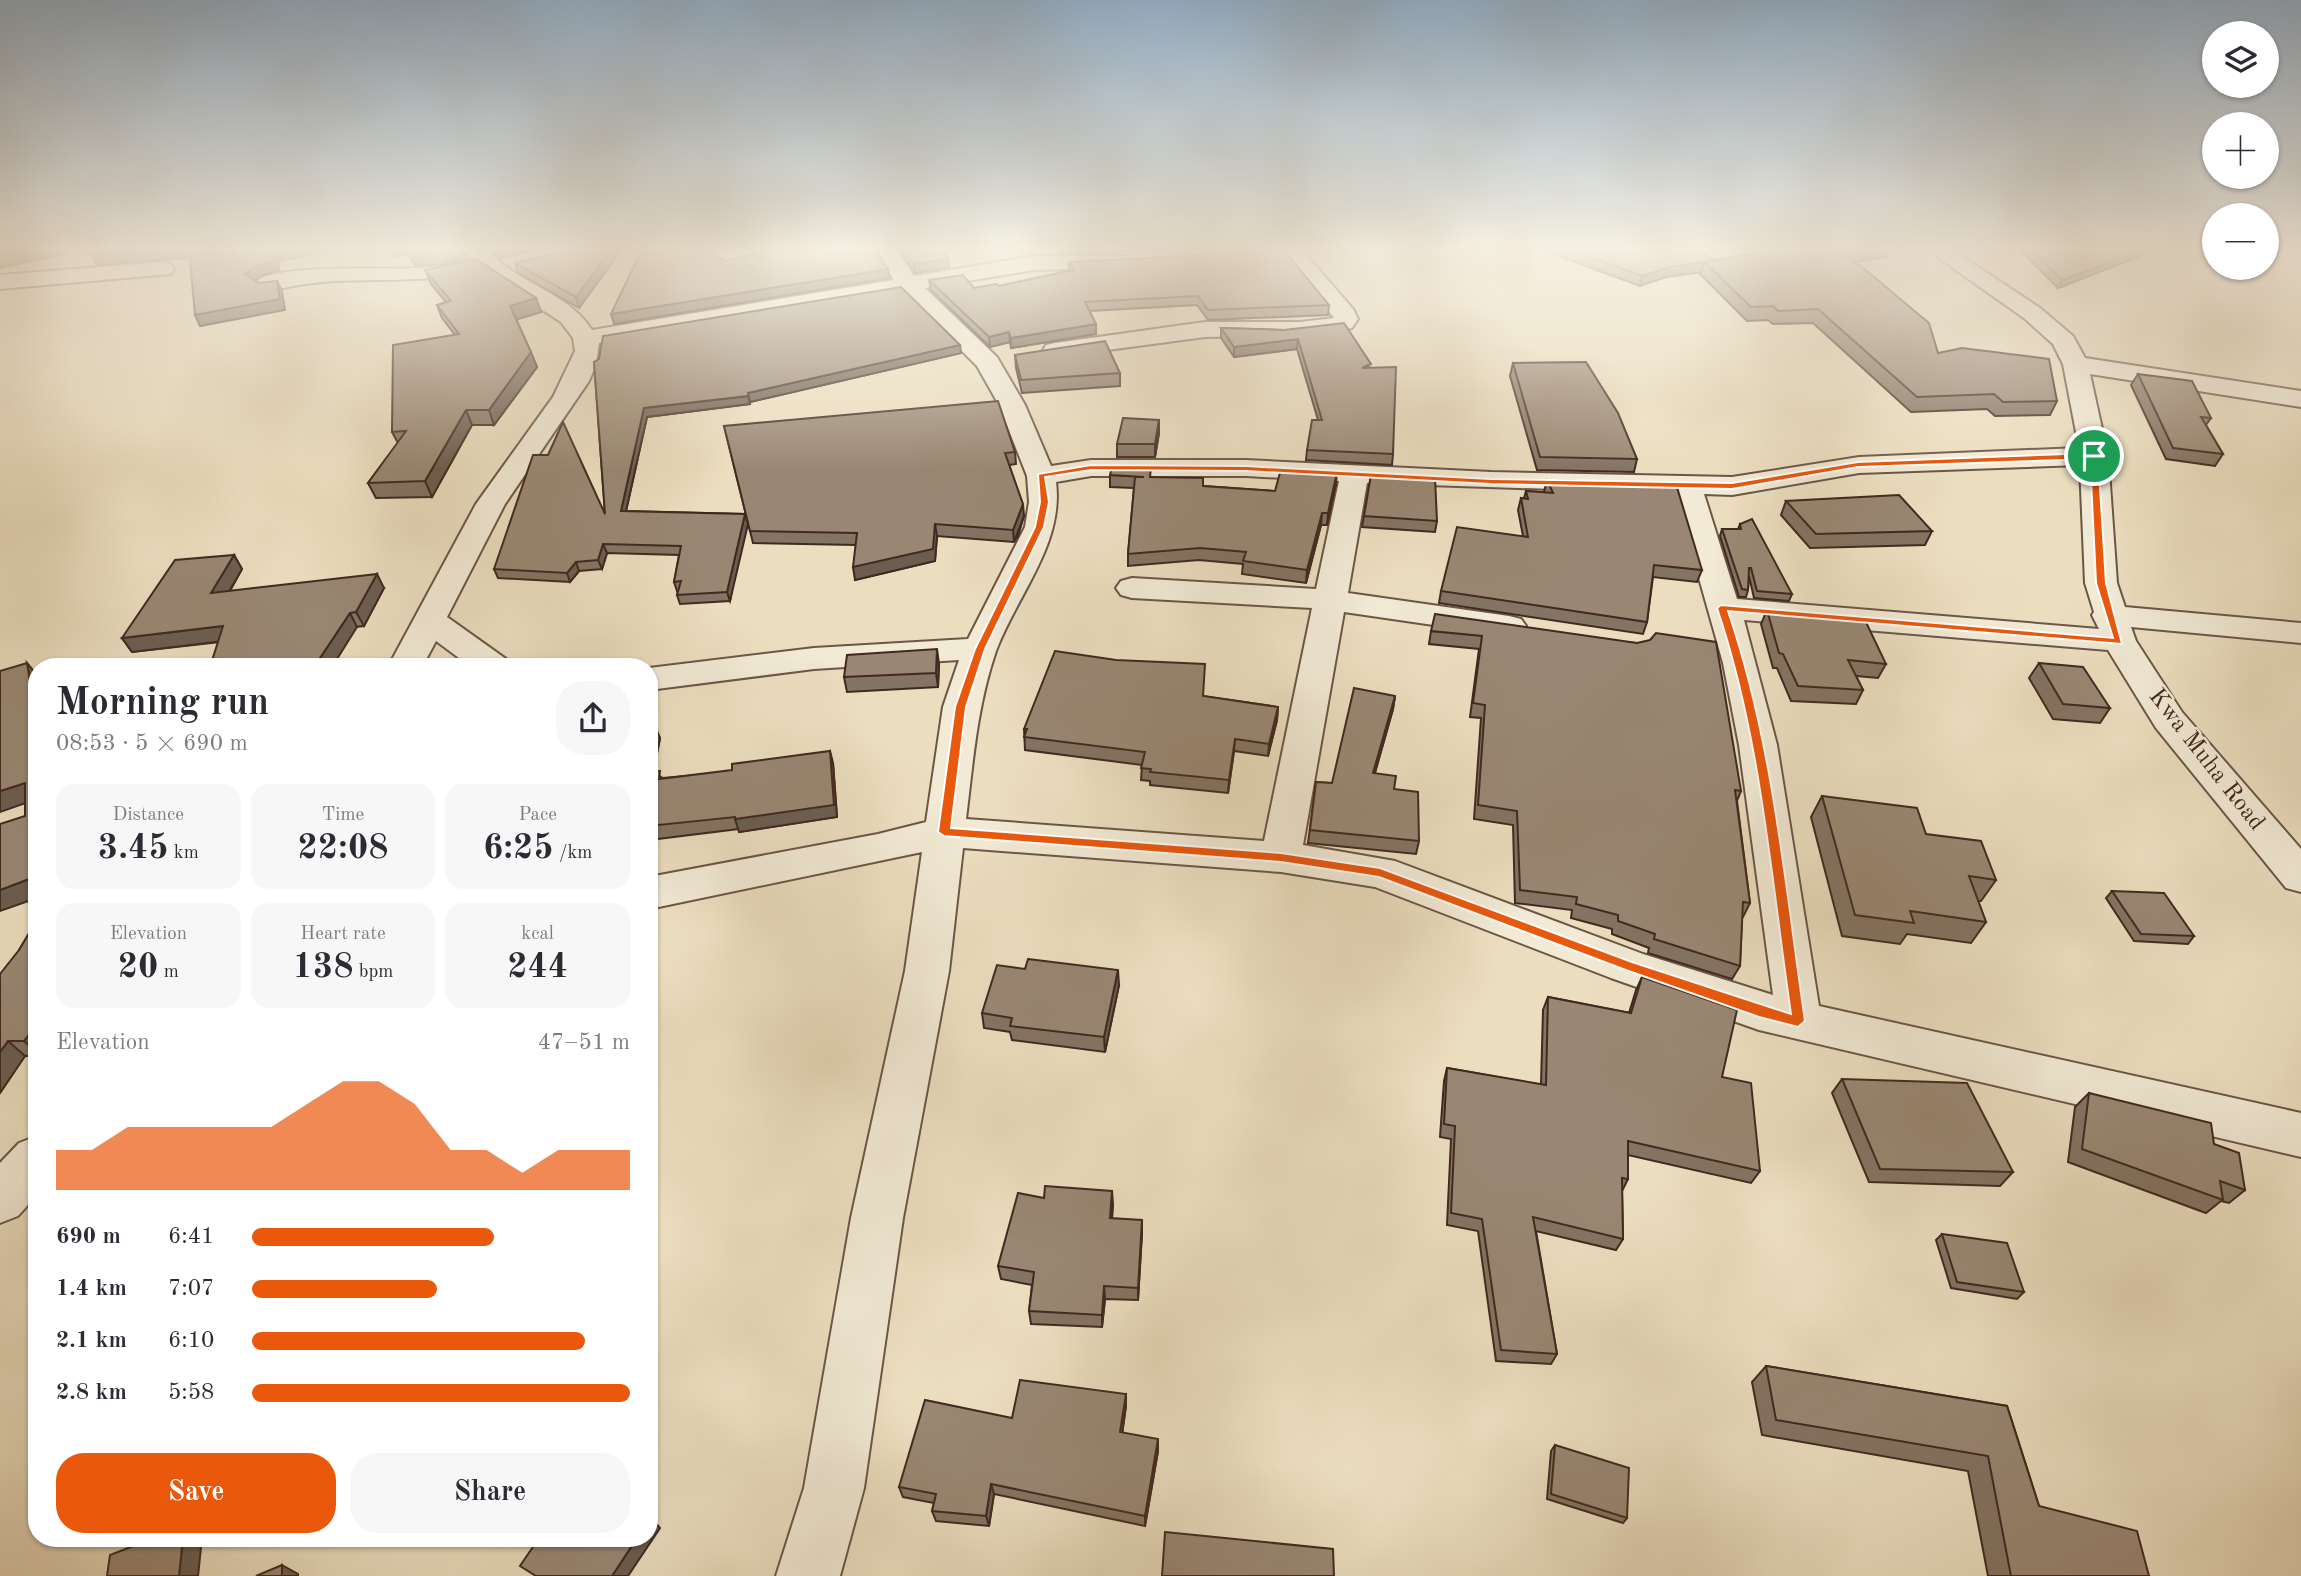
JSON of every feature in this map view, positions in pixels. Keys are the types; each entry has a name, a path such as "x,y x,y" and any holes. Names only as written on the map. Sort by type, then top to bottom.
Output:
{"street":[{"path":"410,658 461,553 503,480 561,407 588,351 585,338 572,323"},
{"path":"585,338 679,323"},
{"path":"960,323 1008,358 1183,331 1228,328 1283,330 1343,323"},
{"name":"Kwa Muha Road","path":"2043,323 2064,341 2075,364 2094,456 2101,583 2114,628 2169,720 2301,877"},
{"path":"808,1576 834,1488 877,1218 927,971 961,707 980,649 1040,527 1044,502 1041,476 1012,405 1008,358"},
{"path":"2075,364 2301,399"},
{"path":"1041,476 1091,468 1246,468 1354,476 1732,486 1858,465 2094,456"},
{"path":"1281,857 1354,476"},
{"path":"1687,486 1721,608 1740,663 1758,745 1798,1021"},
{"path":"1132,588 1212,589 1332,600 1534,630"},
{"path":"1721,608 2114,628 2301,634"},
{"path":"430,621 481,658"},
{"path":"658,677 912,649 980,649"},
{"path":"658,891 878,849 944,832 1281,857 1380,873 1627,966 1759,1012 2301,1135"},
{"path":"0,1199 28,1169"}],"building":[{"path":"450,323 518,323 531,352 489,410 466,410 425,481 368,483 406,431 392,432 393,345 459,334"},
{"path":"685,323 937,323 960,345 748,393 748,396 644,408 621,511 745,514 727,592 677,595 681,581 674,582 681,546 603,544 598,560 576,562 567,573 494,569 533,455 548,455 563,422 605,514 594,362 599,359 603,336"},
{"path":"974,323 1096,324 1011,338 1009,332 989,337"},
{"path":"1344,323 1371,364 1362,368 1396,367 1393,454 1307,450 1312,420 1322,420 1298,339 1234,347 1221,328 1284,330"},
{"path":"1833,323 1928,323 1938,353 1962,348 2049,359 2057,401 2003,402 1994,394 1917,397"},
{"path":"1105,341 1120,373 1021,380 1015,355"},
{"path":"1586,362 1618,413 1637,459 1540,457 1513,363"},
{"path":"2138,374 2192,381 2211,418 2201,417 2223,454 2173,448"},
{"path":"998,401 1015,452 1005,453 1023,504 1013,530 935,524 933,549 853,567 857,533 750,531 724,426"},
{"path":"1123,418 1159,420 1155,444 1117,444"},
{"path":"1112,467 1151,467 1150,477 1203,478 1203,486 1275,491 1281,469 1337,472 1328,513 1322,513 1307,570 1243,561 1246,552 1200,548 1128,554 1135,477 1144,477 1110,475"},
{"path":"1371,475 1435,477 1437,521 1364,516"},
{"path":"1547,480 1676,484 1702,570 1654,565 1647,622 1441,591 1457,527 1528,537 1521,498 1528,499 1526,491 1553,493"},
{"path":"1899,495 1932,531 1816,534 1786,501"},
{"path":"1752,519 1792,594 1757,591 1751,568 1748,590 1742,589 1722,529 1741,529 1740,524"},
{"path":"234,555 211,593 377,574 356,612 350,613 320,658 213,658 223,626 122,638 175,560"},
{"path":"1767,610 1864,618 1886,664 1848,660 1863,690 1798,686 1783,654 1779,653"},
{"path":"1435,614 1637,643 1650,640 1656,633 1716,642 1741,791 1735,790 1750,903 1743,902 1740,966 1654,939 1655,934 1618,921 1618,915 1576,904 1577,897 1520,890 1517,811 1478,805 1485,705 1473,703 1482,636 1431,631"},
{"path":"937,649 936,673 844,677 847,655"},
{"path":"1055,651 1116,660 1205,664 1203,696 1278,707 1269,744 1235,739 1229,780 1150,772 1151,769 1141,768 1145,752 1024,737 1027,729 1024,729"},
{"path":"27,663 28,879 0,890 0,824 25,816 25,783 0,791 0,671"},
{"path":"2039,663 2083,667 2110,708 2063,704"},
{"path":"1354,688 1395,696 1373,773 1396,776 1394,789 1418,792 1419,841 1310,830 1316,782 1332,783"},
{"path":"830,751 834,805 735,819 658,825 658,771 659,779 732,770 732,764"},
{"path":"1822,796 1917,808 1926,834 1981,841 1996,880 1969,876 1986,922 1910,911 1914,923 1855,915"},
{"path":"2112,891 2164,893 2194,936 2141,934"},
{"path":"28,935 28,1036 24,1041 8,1041 0,1052 0,974"},
{"path":"1028,959 1118,970 1104,1037 1010,1026 1012,1018 982,1013 997,965 1025,969"},
{"path":"1642,977 1737,1010 1722,1077 1751,1083 1760,1171 1628,1141 1628,1179 1622,1178 1623,1239 1533,1217 1557,1354 1501,1350 1482,1219 1451,1213 1455,1126 1444,1124 1447,1068 1546,1085 1548,997 1631,1013"},
{"path":"1842,1079 1967,1083 2013,1172 1880,1169"},
{"path":"2089,1093 2211,1123 2214,1144 2239,1153 2245,1190 2220,1181 2223,1200 2082,1149"},
{"path":"1045,1186 1112,1191 1110,1218 1142,1220 1138,1288 1104,1286 1102,1315 1029,1311 1034,1272 998,1266 1018,1193 1044,1198"},
{"path":"1942,1234 2007,1243 2024,1292 1957,1282"},
{"path":"1766,1366 2007,1406 2039,1506 2137,1531 2149,1576 2011,1576 1988,1456 1776,1420"},
{"path":"1020,1380 1126,1394 1120,1432 1158,1439 1145,1516 991,1484 986,1516 932,1511 936,1494 899,1487 925,1400 1012,1418"},
{"path":"1555,1445 1629,1468 1627,1518 1551,1494"},
{"path":"1165,1532 1333,1549 1334,1576 1162,1576"},
{"path":"131,1547 182,1547 179,1576 107,1576 110,1555"},
{"path":"533,1547 631,1547 612,1576 536,1576 520,1566"},
{"path":"282,1565 282,1576 256,1576"}],"route":[{"path":"2094,456 2101,583 2108,615 2119,641 1721,608 1740,663 1758,745 1798,1021 1759,1012 1627,966 1434,890 1380,873 1281,857 944,832 961,707 980,649 1002,598 1040,527 1044,502 1041,476 1091,468 1246,468 1354,476 1601,485 1732,486 1858,465 2094,456"}]}
